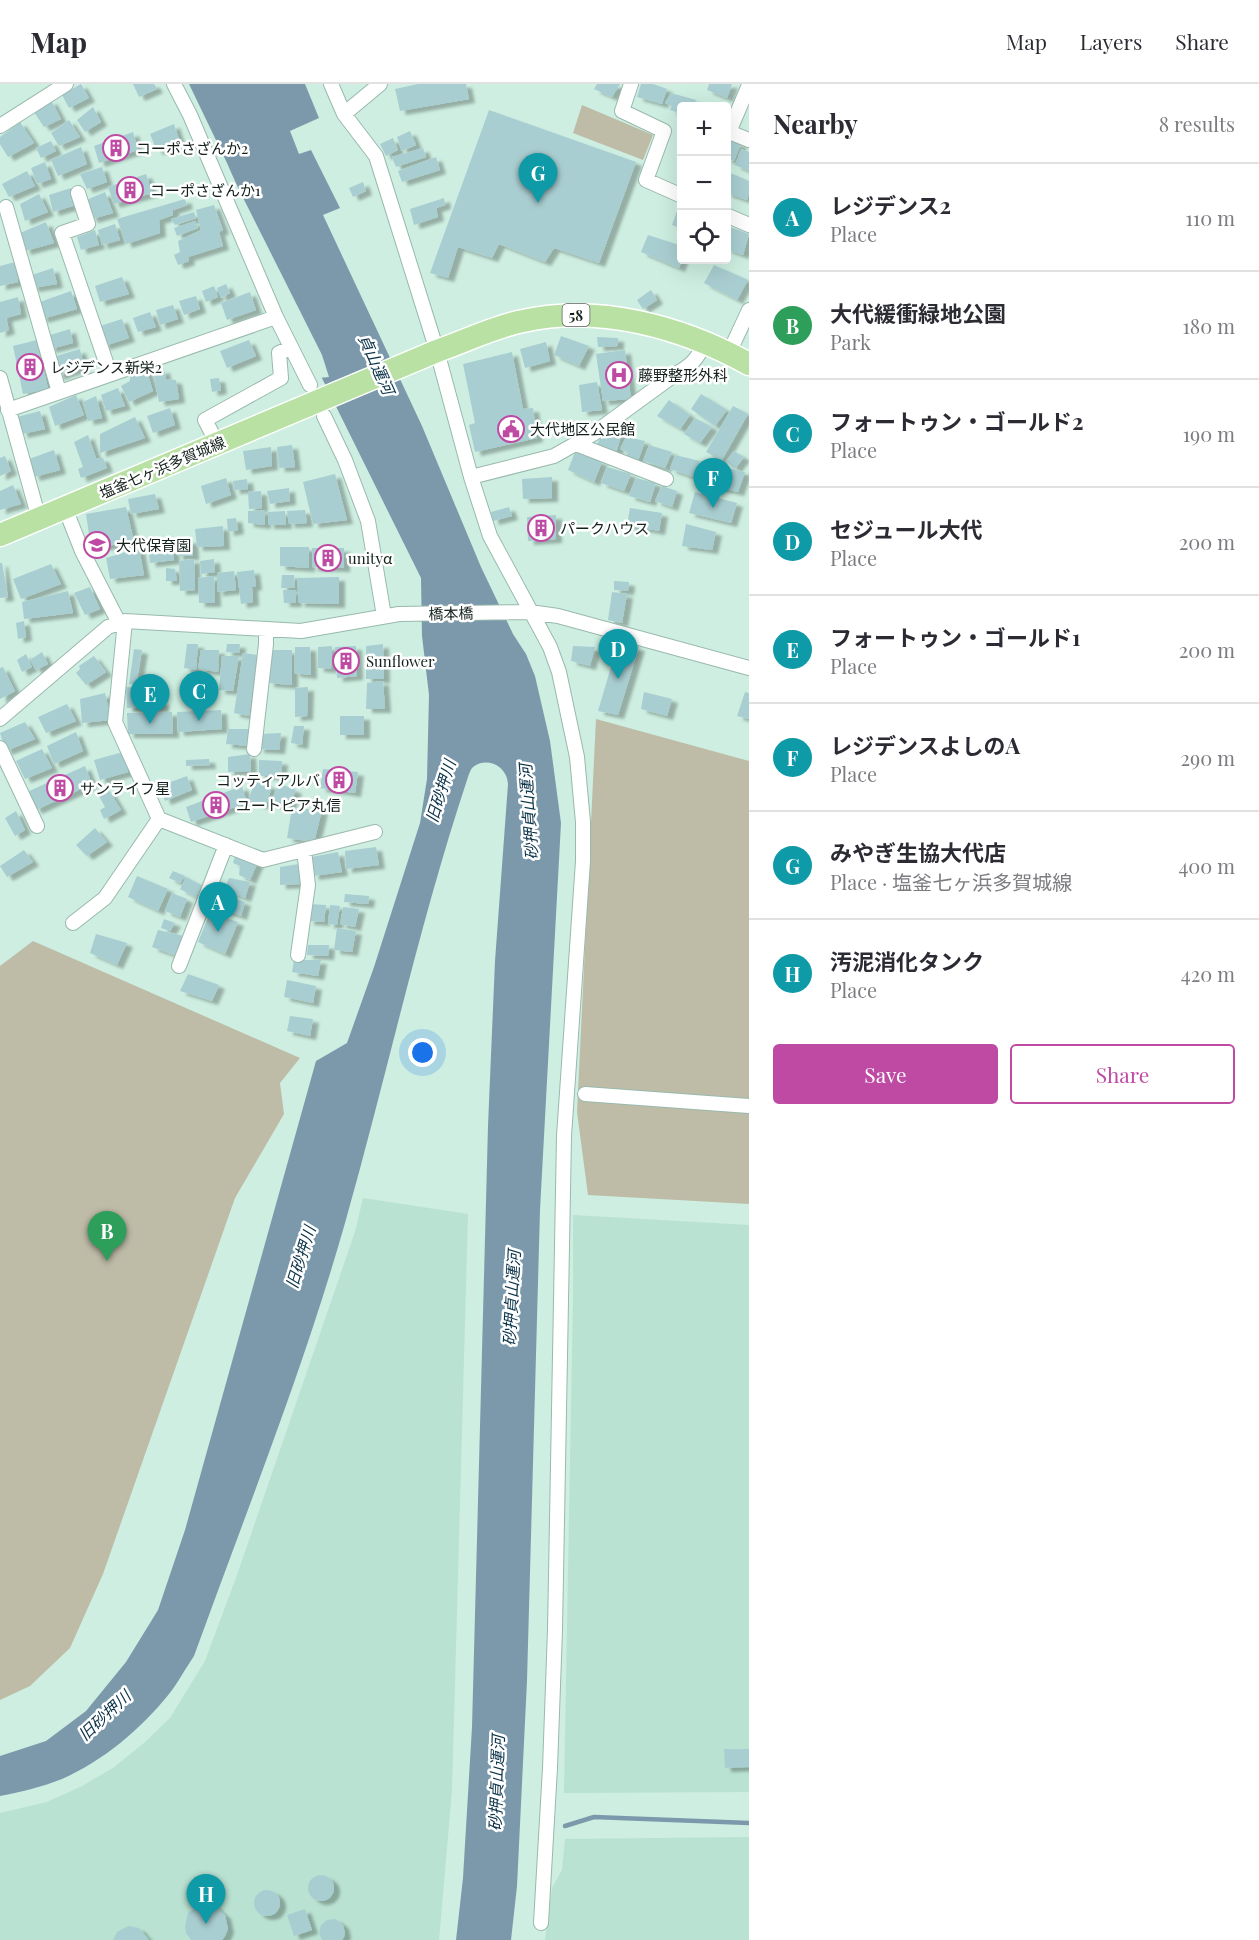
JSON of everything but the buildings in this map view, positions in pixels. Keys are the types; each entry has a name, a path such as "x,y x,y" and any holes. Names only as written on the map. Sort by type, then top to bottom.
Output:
{"main road":[{"name":"58","path":"319,400 436,351 501,327 534,319 567,315 635,322 670,330 705,342 739,358"},
{"name":"塩釜七ヶ浜多賀城線","path":"0,535 319,400"}],"street":[{"path":"0,126 66,84"},
{"path":"174,84 190,115 276,317 319,400 345,460 368,521 384,616"},
{"path":"331,84 344,114 376,156 436,351 489,536 550,647 559,672 577,757 583,822 583,861 564,1136 555,1630 541,1923"},
{"path":"344,114 380,84"},
{"path":"631,84 622,111 663,132 646,180 677,194"},
{"path":"749,85 729,132 749,140"},
{"path":"78,193 88,224 62,233 110,374"},
{"path":"6,207 59,392"},
{"path":"731,217 749,225"},
{"path":"739,358 749,310"},
{"path":"8,410 276,317"},
{"path":"471,477 554,456 576,444 674,375 687,369 698,358 705,342"},
{"path":"216,443 205,420 281,378 279,353 291,348"},
{"path":"0,378 39,519"},
{"path":"576,444 666,479"},
{"path":"65,508 82,551 122,622 115,722 159,819 263,860 375,832"},
{"name":"橋本橋","path":"122,622 301,631 399,614 530,612 558,616 749,668"},
{"path":"0,719 108,627 122,622"},
{"path":"254,749 266,629"},
{"path":"0,748 37,826"},
{"path":"74,922 105,898 159,819"},
{"path":"179,966 226,845"},
{"path":"298,956 308,885 304,850"},
{"path":"585,1094 749,1106"}],"shaded area":[{"path":"582,105 653,135 643,160 573,133"},
{"path":"596,719 749,761 749,1204 588,1195 577,1112"},
{"path":"33,941 300,1058 280,1083 284,1114 235,1198 103,1574 70,1648 30,1686 0,1700 0,966"},
{"path":"363,1198 468,1214 452,1790 439,1940 0,1940 0,1813 47,1802 82,1786 113,1768 170,1718 205,1661 237,1575 355,1232"},
{"path":"573,1215 749,1225 749,1792 564,1793"},
{"path":"749,1837 749,1940 545,1940 552,1888 562,1870 565,1839"}],"water":[{"path":"189,84 305,84 319,118 290,131 299,154 311,150 340,208 323,215 422,426 481,567 513,634 526,654 535,676 550,741 561,823 540,1210 527,1681 517,1886 511,1940 456,1940 463,1878 472,1727 488,1126 495,961 508,784 504,772 494,764 477,764 472,768 468,777 434,888 329,1278 273,1441 194,1656 158,1707 120,1743 92,1763 62,1779 0,1796 0,1756 46,1741 86,1711 126,1662 158,1610 185,1530 316,1061 347,1043 420,823 427,779 429,695 422,636 421,578 315,364 227,163"}],"pier":[{"path":"186,84 322,355 329,377 319,378 312,365"}],"waterway":[{"path":"565,1826 594,1817 749,1823"}],"place":[{"name":"コーポさざんか2","path":"116,148"},
{"name":"コーポさざんか1","path":"130,190"},
{"name":"みやぎ生協大代店","path":"538,203"},
{"name":"レジデンス新栄2","path":"30,367"},
{"name":"藤野整形外科","path":"619,375"},
{"name":"大代地区公民館","path":"511,429"},
{"name":"レジデンスよしのA","path":"713,508"},
{"name":"パークハウス","path":"541,528"},
{"name":"大代保育園","path":"97,545"},
{"name":"unityα","path":"328,558"},
{"name":"Sunflower","path":"346,661"},
{"name":"セジュール大代","path":"618,679"},
{"name":"フォートゥン・ゴールド2","path":"199,721"},
{"name":"フォートゥン・ゴールド1","path":"150,724"},
{"name":"コッティアルバ","path":"339,780"},
{"name":"サンライフ星","path":"60,788"},
{"name":"ユートピア丸信","path":"216,805"},
{"name":"レジデンス2","path":"218,932"},
{"name":"大代緩衝緑地公園","path":"107,1261"},
{"name":"汚泥消化タンク","path":"206,1924"}],"water label":[{"name":"貞山運河","path":"377,364"},
{"name":"旧砂押川","path":"440,791"},
{"name":"砂押貞山運河","path":"528,812"},
{"name":"旧砂押川","path":"300,1257"},
{"name":"砂押貞山運河","path":"511,1298"},
{"name":"旧砂押川","path":"104,1715"},
{"name":"砂押貞山運河","path":"496,1783"}]}
